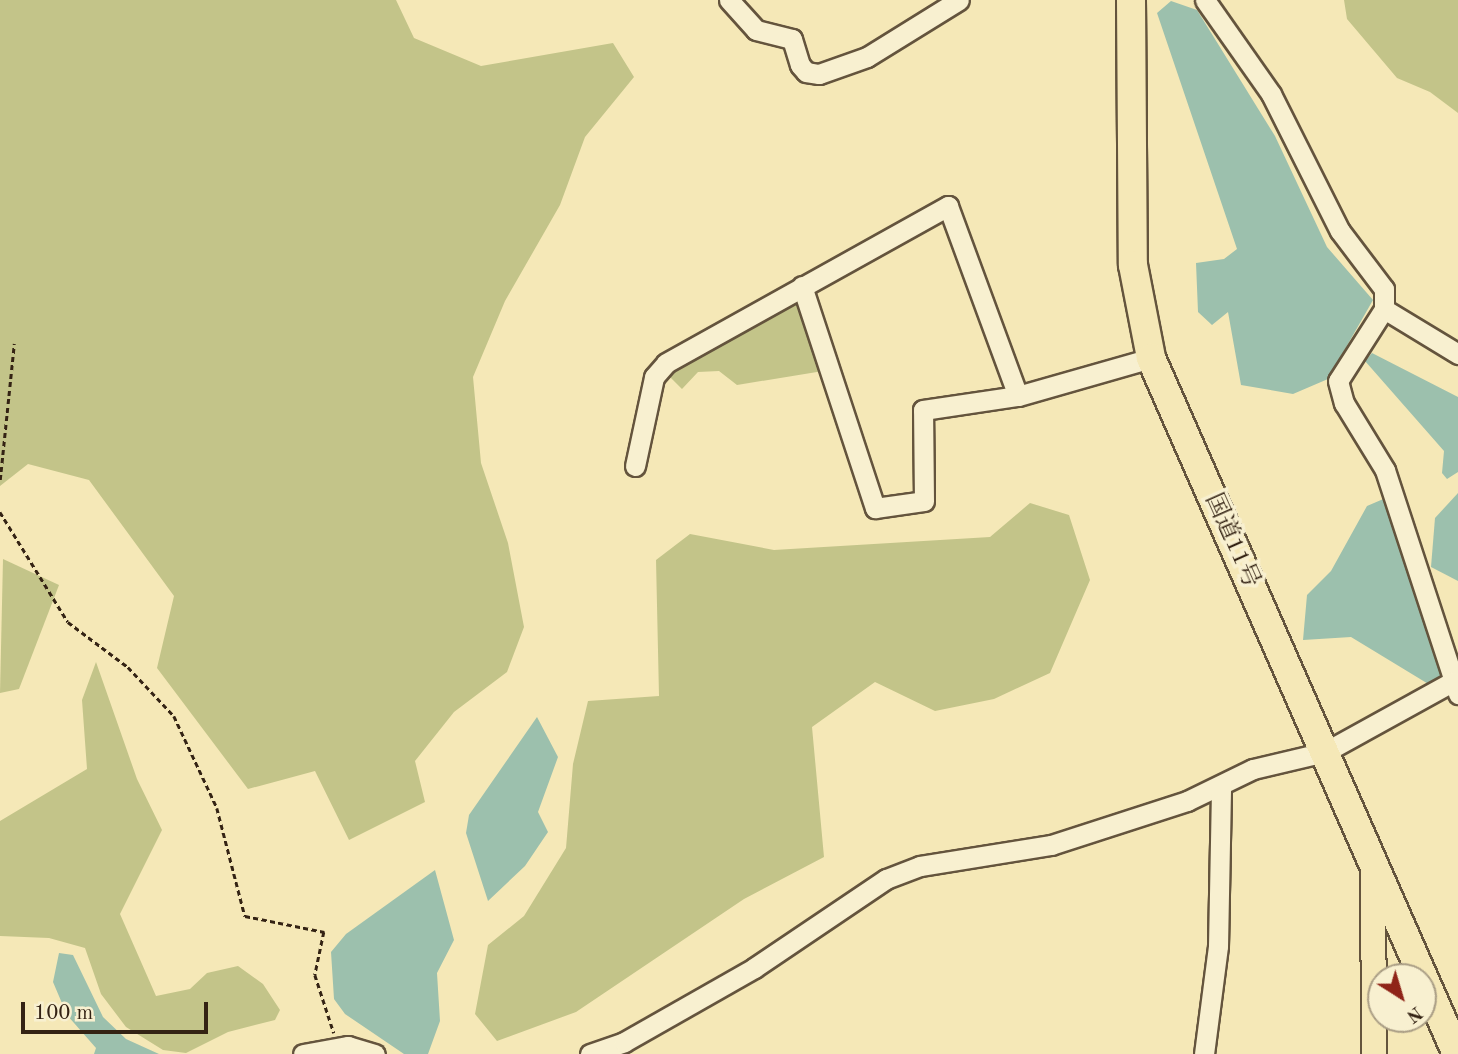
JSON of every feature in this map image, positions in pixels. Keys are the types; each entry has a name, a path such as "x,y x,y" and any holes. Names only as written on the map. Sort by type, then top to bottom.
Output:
{"highway":[{"name":"国道11号","path":"1131,0 1133,265 1151,358 1457,1054"}],"main road":[{"path":"1373,860 1374,1054"}],"street":[{"path":"729,0 756,30 792,38 806,72 819,74 867,57 959,0"},
{"path":"590,1054 624,1042 754,968 886,879 920,866 1051,845 1221,789 1253,769 1325,752 1455,688 1451,655 1385,470 1343,403 1338,382 1384,309 1384,289 1340,231 1271,94 1205,0"},
{"path":"635,466 654,377 666,363 948,206 1018,396"},
{"path":"802,286 875,508 924,501 923,410 1018,396 1151,358"},
{"path":"1384,309 1458,354"},
{"path":"1204,1054 1218,946 1221,789"},
{"path":"303,1054 334,1046 348,1046 375,1054"}],"path":[{"path":"0,480 14,344"},
{"path":"0,512 68,622 128,667 174,716 217,808 245,916 324,932 315,975 334,1046"}],"green space":[{"path":"0,0 396,0 414,38 481,66 613,43 634,77 585,137 560,205 505,301 473,377 481,463 508,543 524,627 507,672 454,712 415,761 425,802 349,840 315,771 248,789 157,668 174,596 89,480 28,464 0,486"},
{"path":"1344,0 1458,0 1458,113 1430,92 1397,78 1347,19"},
{"path":"792,299 801,305 823,371 737,385 719,371 698,372 682,389 668,375"},
{"path":"1030,503 1069,515 1090,580 1050,673 994,699 935,711 875,682 812,727 824,857 744,899 576,1012 497,1041 475,1014 488,945 524,916 566,848 573,764 588,701 659,696 656,560 690,534 774,550 990,537"},
{"path":"3,559 59,585 19,689 0,693"},
{"path":"96,662 137,779 162,830 120,914 156,996 190,989 207,973 238,966 263,984 280,1010 275,1020 228,1032 186,1053 163,1050 126,1027 101,994 85,948 49,938 0,936 0,821 87,769 82,700"}],"shaded area":[{"path":"1171,1 1197,10 1275,136 1327,247 1373,300 1328,379 1293,394 1241,385 1228,312 1212,325 1198,312 1196,263 1224,259 1237,249 1157,13"},
{"path":"1372,353 1458,397 1458,472 1447,479 1442,473 1444,451 1365,361"},
{"path":"1458,493 1458,581 1431,567 1435,518"},
{"path":"1388,497 1444,678 1430,685 1351,637 1303,640 1307,595 1331,571 1367,506"},
{"path":"537,717 558,757 538,812 548,832 525,866 488,901 466,833 469,815"},
{"path":"435,870 454,940 437,973 440,1021 428,1054 404,1054 345,1014 334,999 331,952 346,934"},
{"path":"59,953 73,955 103,1017 126,1039 159,1054 94,1054 96,1048 67,1015 53,982"}]}
